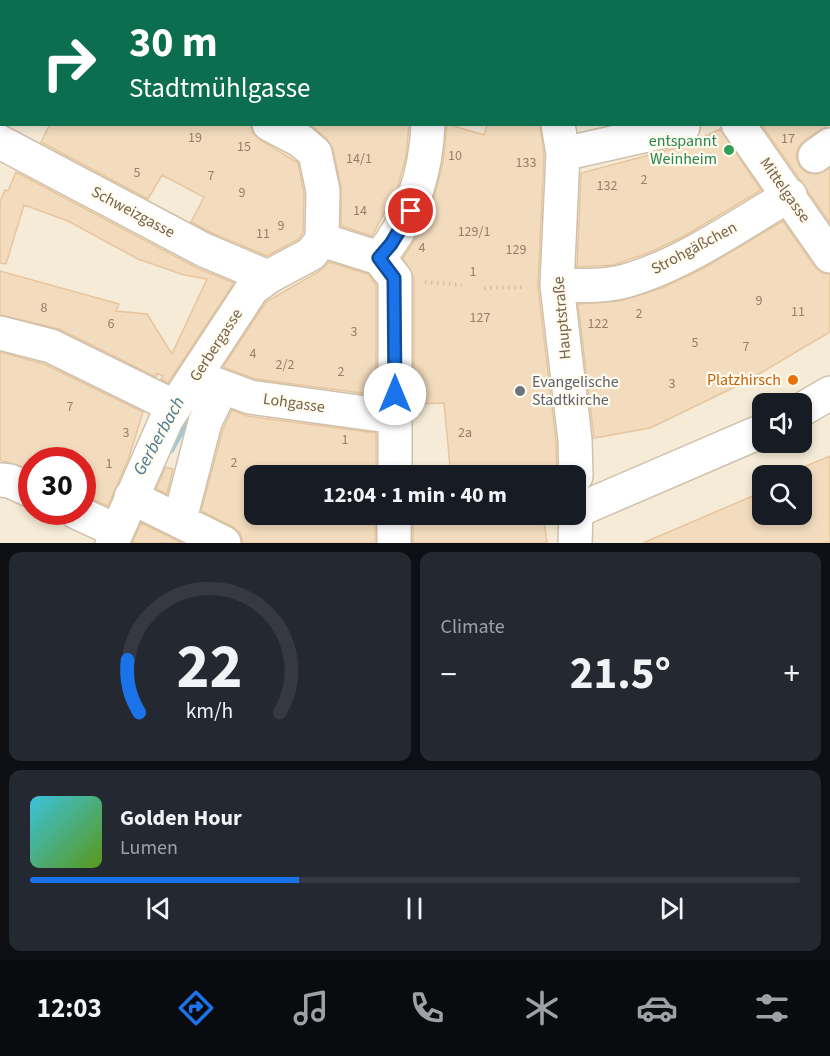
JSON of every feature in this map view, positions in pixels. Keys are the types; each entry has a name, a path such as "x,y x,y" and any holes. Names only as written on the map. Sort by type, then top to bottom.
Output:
{"street":[{"path":"273,126 301,141 315,153 323,191 322,240 379,258 394,278 395,465"},
{"path":"379,258 391,244 411,211 427,148 428,126"},
{"name":"Mittelgasse","path":"739,126 790,195 830,256"},
{"path":"560,139 683,127"},
{"name":"Hauptstraße","path":"560,139 557,285 575,440 576,465"},
{"name":"Schweizgasse","path":"0,142 204,250 268,277"},
{"name":"Strohgäßchen","path":"557,285 595,286 633,279 678,260 790,195"},
{"name":"Gerbergasse","path":"115,537 130,497 166,420 175,407 209,382 252,289 268,277 311,254 322,240"},
{"path":"0,333 51,346 175,407"},
{"path":"180,519 206,422 209,382"},
{"name":"Lohgasse","path":"209,382 250,397 395,417"},
{"path":"812,404 830,393"},
{"path":"586,509 752,435"},
{"path":"0,480 18,485"},
{"path":"130,497 180,519 224,543"},
{"path":"96,525 115,537"},
{"path":"394,525 394,543"},
{"path":"575,543 576,525"}],"path":[{"path":"484,288 557,285"}],"shaded area":[{"path":"0,126 830,126 830,543 0,543"}],"building":[{"path":"49,126 251,126 253,133 260,140 298,163 304,193 303,233 299,239 267,256 191,222 204,197 162,175 148,199 41,142"},
{"path":"312,126 409,126 406,157 397,189 372,236 341,226 341,187 333,149 327,139"},
{"path":"447,126 484,135 486,126 540,126 544,155 538,287 556,441 557,465 450,465 444,403 414,404 414,278 403,258 417,237 433,201 443,163"},
{"path":"762,126 827,126 803,141 796,157 800,167 808,173 818,174 830,168 830,223"},
{"path":"720,129 761,190 686,235 648,253 613,265 577,267 581,173 687,145"},
{"path":"16,172 195,267 234,283 168,383 161,379 163,376 157,373 156,377 59,329 0,315 0,271 119,304 116,311 147,314 172,354 207,279 184,275 138,259 68,221 24,205 6,264 0,263 0,202 5,190 8,191"},
{"path":"783,221 815,267 822,273 830,274 830,332 747,381 650,428 594,438 578,304 620,301 662,288 704,268"},
{"path":"329,262 368,274 376,285 376,395 255,379 223,367 266,302 320,271"},
{"path":"0,352 44,364 143,412 129,457 108,506 96,501 96,447 18,447 18,466 0,460"},
{"path":"232,410 247,416 376,433 376,465 244,465 244,525 375,525 375,543 243,543 240,533 233,527 201,511 223,429"},
{"path":"830,456 830,543 643,543 752,496 752,525 812,525 812,465 808,465"},
{"path":"166,467 173,469 167,494 156,489"},
{"path":"141,523 182,543 132,543"},
{"path":"413,525 545,525 547,543 413,543"}],"waterway":[{"name":"Gerberbach","path":"170,449 194,406"}],"place":[{"name":"entspannt Weinheim","path":"729,150"},
{"name":"Platzhirsch","path":"793,380"},
{"name":"Evangelische Stadtkirche","path":"520,391"}],"route":[{"path":"395,394 394,278 379,258 391,244 411,211"}]}
